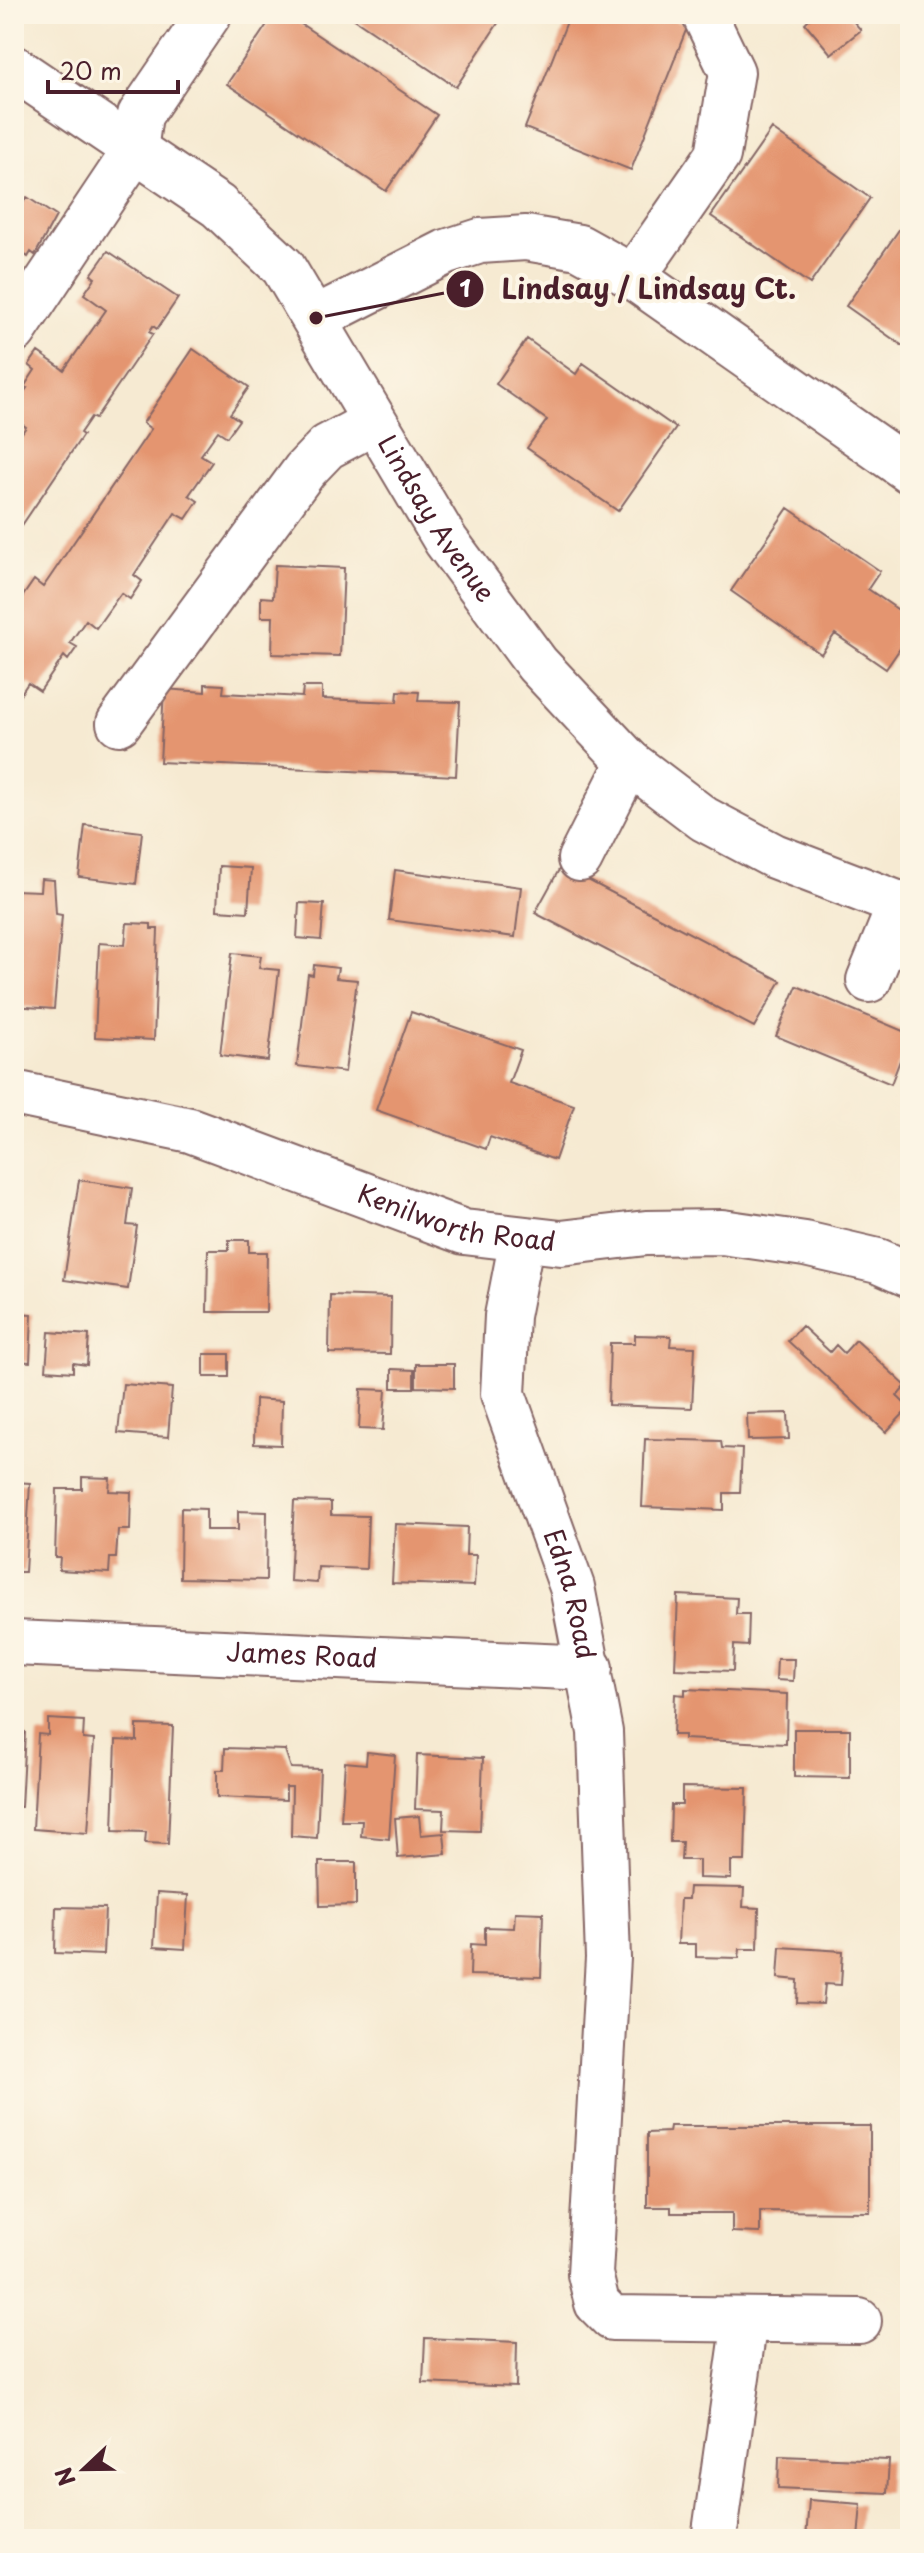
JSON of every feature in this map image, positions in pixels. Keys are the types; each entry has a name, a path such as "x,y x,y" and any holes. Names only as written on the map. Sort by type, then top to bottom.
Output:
{"street":[{"path":"14,331 135,150 140,115 209,14"},
{"path":"633,277 718,155 732,72 704,14"},
{"name":"Lindsay Avenue","path":"14,68 249,231 283,267 446,541 519,639 629,762 704,819 774,856 905,906"},
{"path":"316,318 446,252 480,241 526,238 579,247 633,277 910,471"},
{"path":"119,723 305,470 327,447 374,422"},
{"path":"580,859 629,762"},
{"path":"869,980 905,906"},
{"name":"Kenilworth Road","path":"14,1093 190,1130 464,1232 561,1243 646,1233 722,1232 805,1244 878,1261 910,1275"},
{"name":"Edna Road","path":"522,1239 507,1316 503,1394 572,1587 600,1732 608,1958 590,2274 597,2303 612,2318 859,2321"},
{"name":"James Road","path":"14,1643 590,1668"},
{"path":"714,2539 732,2435 745,2320"}],"building":[{"path":"274,14 286,14 437,115 386,191 227,84"},
{"path":"347,14 504,14 456,87"},
{"path":"570,14 659,14 688,25 631,170 525,128"},
{"path":"814,14 847,14 861,30 831,54 805,23"},
{"path":"772,129 870,198 810,284 711,216"},
{"path":"27,197 56,216 35,255 31,252 28,257 14,247 14,202 20,206"},
{"path":"903,224 910,229 910,351 846,306"},
{"path":"108,251 178,298 157,329 153,326 149,332 153,334 95,419 91,417 80,433 83,435 14,537 14,444 26,427 14,418 14,396 19,399 27,388 24,387 35,370 29,365 38,352 64,370 106,310 84,294 95,278 91,275"},
{"path":"527,339 576,374 583,363 676,428 618,511 527,448 547,420 496,384"},
{"path":"193,349 249,387 230,414 239,420 227,437 218,431 201,455 212,462 189,495 198,501 186,519 175,513 134,575 142,581 130,599 121,593 96,628 86,620 70,643 77,647 68,660 64,656 40,691 28,683 16,701 14,609 34,580 43,587 48,580 151,429 143,423"},
{"path":"788,508 880,571 868,589 910,618 910,634 886,669 835,634 821,654 731,591"},
{"path":"275,565 344,568 340,656 272,654 273,617 261,617 261,597 273,598"},
{"path":"205,684 224,685 223,693 302,697 303,687 322,687 322,699 397,702 398,691 419,692 418,701 460,702 456,776 160,762 164,689 205,692"},
{"path":"85,825 142,832 136,884 79,877"},
{"path":"219,866 251,868 248,912 217,910"},
{"path":"561,866 781,981 754,1027 535,913"},
{"path":"395,870 521,887 515,937 389,920"},
{"path":"41,879 54,880 56,914 62,915 54,1009 14,1006 14,890 40,891"},
{"path":"299,903 324,904 321,940 297,938"},
{"path":"127,923 151,924 151,929 158,929 154,1040 95,1037 99,943 125,945"},
{"path":"232,953 261,956 259,968 279,970 268,1061 220,1055"},
{"path":"314,965 338,968 336,978 357,980 345,1072 297,1066 308,974 313,975"},
{"path":"797,986 910,1034 891,1084 776,1036"},
{"path":"411,1012 521,1050 509,1083 574,1105 555,1160 490,1137 486,1149 376,1110"},
{"path":"79,1180 132,1188 127,1225 137,1226 128,1289 64,1280"},
{"path":"229,1240 249,1240 249,1252 267,1252 266,1312 207,1312 208,1250 229,1250"},
{"path":"330,1295 391,1297 390,1354 329,1353"},
{"path":"14,1313 32,1314 30,1362 14,1361"},
{"path":"802,1326 830,1352 836,1345 844,1353 856,1340 906,1386 897,1396 909,1408 886,1432 788,1341"},
{"path":"49,1332 89,1335 87,1365 73,1363 73,1372 46,1370"},
{"path":"635,1335 671,1336 670,1346 695,1347 692,1408 608,1405 610,1343 635,1343"},
{"path":"204,1354 229,1354 229,1377 204,1377"},
{"path":"416,1364 454,1364 454,1388 416,1387"},
{"path":"392,1369 414,1370 414,1388 392,1388"},
{"path":"123,1384 172,1388 168,1437 118,1433"},
{"path":"361,1389 386,1390 383,1430 359,1429"},
{"path":"255,1399 282,1401 281,1445 254,1444"},
{"path":"788,1413 789,1439 748,1440 747,1414"},
{"path":"645,1439 721,1441 722,1448 742,1449 740,1493 724,1493 724,1510 642,1507"},
{"path":"82,1477 110,1478 109,1491 131,1492 130,1530 118,1530 116,1558 110,1558 109,1573 59,1570 60,1557 55,1557 57,1489 82,1489"},
{"path":"14,1482 30,1483 25,1572 14,1572"},
{"path":"294,1501 331,1502 331,1515 368,1516 366,1569 318,1567 317,1583 290,1581"},
{"path":"181,1508 206,1509 206,1530 238,1530 238,1511 267,1512 266,1580 180,1578"},
{"path":"395,1524 467,1527 466,1555 476,1555 474,1586 392,1583"},
{"path":"678,1595 737,1598 736,1614 749,1614 748,1646 734,1645 733,1671 675,1669"},
{"path":"777,1659 794,1659 793,1681 776,1680"},
{"path":"685,1689 787,1694 786,1744 684,1739 684,1735 673,1735 675,1694 685,1695"},
{"path":"48,1719 84,1721 83,1739 94,1740 88,1833 33,1829 38,1734 48,1735"},
{"path":"137,1725 173,1726 168,1844 145,1843 146,1832 113,1831 116,1740 137,1741"},
{"path":"794,1729 850,1729 850,1778 794,1777"},
{"path":"14,1731 25,1732 21,1807 14,1807"},
{"path":"225,1748 285,1750 291,1768 320,1769 317,1838 291,1836 292,1787 286,1787 286,1800 217,1797 217,1770 224,1770"},
{"path":"367,1752 395,1755 389,1839 361,1836 362,1821 341,1821 345,1762 366,1764"},
{"path":"417,1755 483,1758 480,1831 443,1830 444,1810 415,1809"},
{"path":"682,1787 747,1788 745,1861 731,1861 731,1879 699,1878 699,1860 681,1860 682,1842 670,1842 671,1805 682,1805"},
{"path":"419,1816 421,1835 444,1833 446,1854 398,1858 395,1818"},
{"path":"319,1862 356,1862 356,1905 320,1906"},
{"path":"689,1887 744,1888 743,1907 759,1908 758,1949 740,1949 739,1958 696,1957 696,1944 678,1944 680,1899 688,1899"},
{"path":"157,1893 188,1895 185,1949 154,1947"},
{"path":"56,1907 105,1908 103,1955 55,1953"},
{"path":"515,1912 543,1913 541,1977 470,1975 471,1944 485,1945 485,1927 514,1928"},
{"path":"780,1947 843,1951 841,1985 825,1984 823,2004 797,2003 798,1980 778,1978"},
{"path":"670,2126 870,2126 870,2212 760,2211 760,2233 732,2232 732,2213 671,2213 671,2207 647,2207 647,2133 669,2132"},
{"path":"14,2165 23,2165 18,2240 14,2240"},
{"path":"425,2338 517,2342 516,2387 423,2383"},
{"path":"779,2456 889,2460 887,2493 778,2488"},
{"path":"809,2500 861,2504 858,2539 806,2539"}],"place":[{"name":"Lindsay / Lindsay Ct.","path":"316,318"}]}
